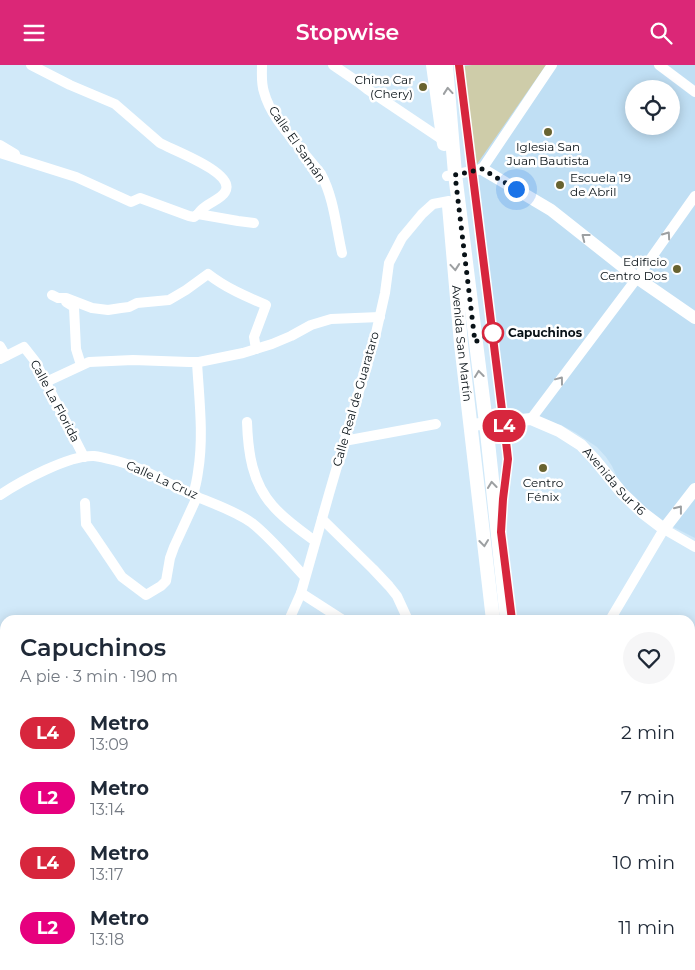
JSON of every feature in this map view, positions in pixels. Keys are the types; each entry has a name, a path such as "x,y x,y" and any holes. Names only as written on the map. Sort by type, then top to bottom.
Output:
{"main road":[{"name":"Avenida San Martín","path":"433,65 443,140 451,175 486,423 506,615"},
{"name":"Avenida San Martín","path":"446,65 451,175 449,201 461,344 492,615"}],"street":[{"path":"0,153 76,177 131,202 140,198 194,217 203,207 226,192 227,188 224,181 208,166 160,143 115,104 78,89 31,65"},
{"name":"Calle El Samán","path":"262,65 263,91 271,109 289,135 320,173 324,182 332,205 342,253"},
{"path":"333,65 443,140"},
{"path":"482,169 552,65"},
{"path":"659,65 695,92"},
{"path":"0,145 24,160"},
{"path":"451,175 482,169 551,210 637,278 695,318"},
{"path":"471,425 531,419 637,278 695,196"},
{"name":"Calle Real de Guarataro","path":"291,615 301,593 380,317 389,263 402,238 416,220 433,204 449,201"},
{"path":"198,214 254,223"},
{"path":"81,365 76,349 74,307 55,296 92,308 128,307 137,303 169,300 208,274 230,289 266,305 254,337 256,349"},
{"path":"46,382 89,362 197,362 243,353 272,344 312,325 331,319 380,317"},
{"path":"0,346 3,357"},
{"name":"Calle La Florida","path":"3,357 24,347 35,361 84,457"},
{"path":"84,503 86,524 122,577 146,595 161,586 166,581 170,558 195,496 200,455 197,362"},
{"name":"Avenida Sur 16","path":"531,419 558,431 581,445 622,493 643,513 664,529 695,547"},
{"path":"247,422 249,455 253,471 264,496 283,516 315,541"},
{"path":"344,441 436,424"},
{"name":"Calle La Cruz","path":"0,495 62,463 84,457 104,457 140,468 195,496 215,503 250,522 305,577"},
{"path":"613,615 664,529 695,489"},
{"path":"322,519 388,586 396,596 406,615"},
{"path":"301,593 335,615"}],"shaded area":[{"path":"461,65 695,65 695,538 661,521 624,493 606,457 597,447 576,433 561,425 502,413 470,197 471,185 474,180"},
{"path":"472,65 546,65 477,164 470,159 457,67"}],"metro line":[{"name":"L4","path":"459,65 508,459 501,532 511,615"}],"place":[{"name":"China Car (Chery)","path":"423,87"},
{"name":"Iglesia San Juan Bautista","path":"548,132"},
{"name":"Escuela 19 de Abril","path":"560,185"},
{"name":"Edificio Centro Dos","path":"677,269"},
{"name":"Capuchinos","path":"493,333"},
{"name":"Centro Fénix","path":"543,468"}],"route":[{"path":"493,333 475,342 455,175 482,169 516,189"}]}
